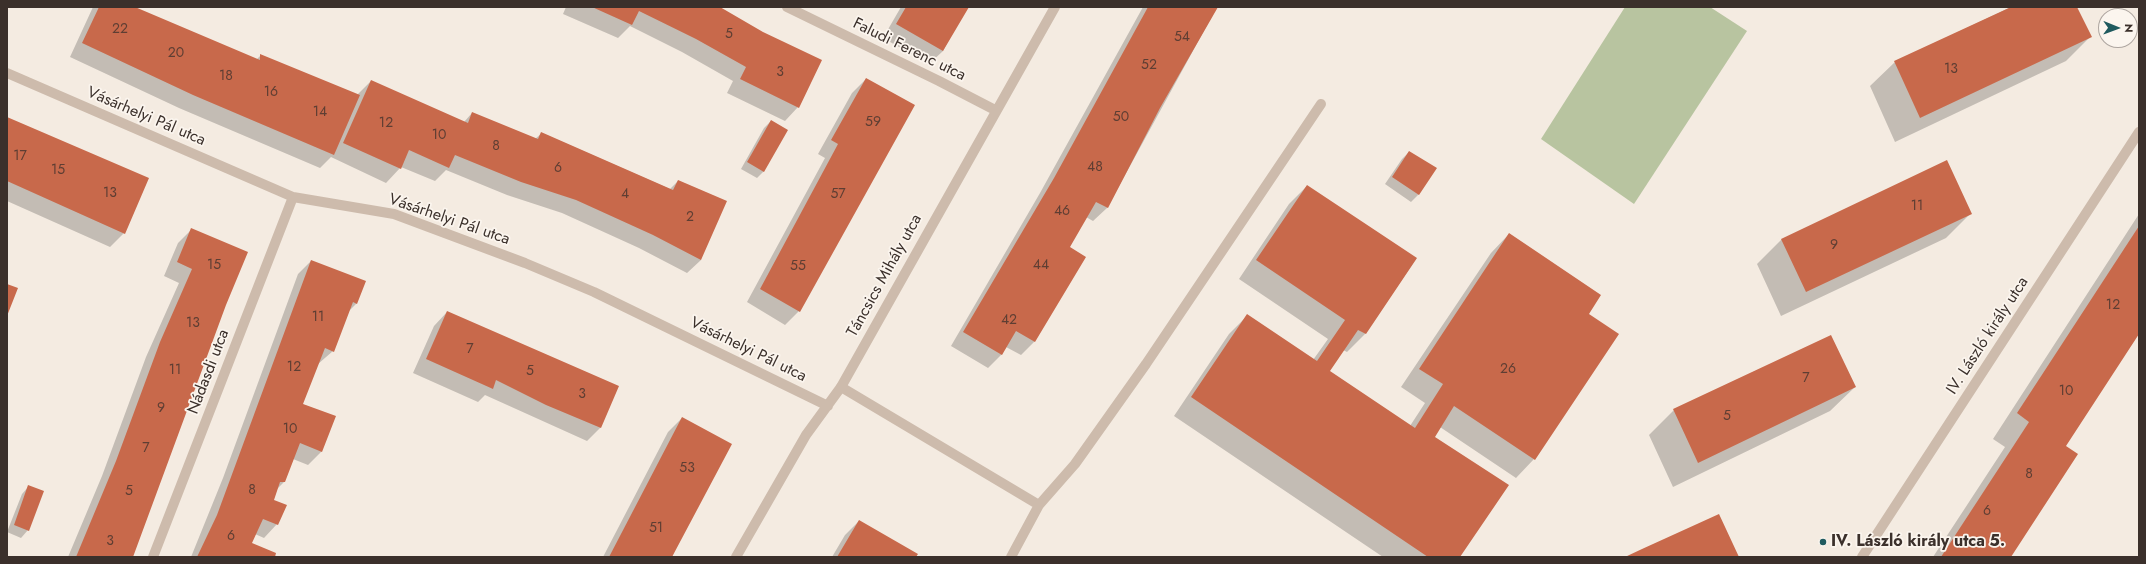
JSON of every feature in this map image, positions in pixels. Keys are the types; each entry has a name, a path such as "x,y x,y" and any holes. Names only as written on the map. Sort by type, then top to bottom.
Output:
{"street":[{"name":"Faludi Ferenc utca","path":"787,7 995,110"},
{"name":"Táncsics Mihály utca","path":"736,557 806,435 841,387 995,110 1055,7"},
{"name":"Vásárhelyi Pál utca","path":"7,73 293,197 394,214 525,263 594,292 828,406"},
{"path":"1011,557 1039,505 1075,464 1146,364 1321,104"},
{"name":"IV. László király utca","path":"1862,557 2139,132"},
{"name":"Nádasdi utca","path":"153,557 293,197"},
{"path":"841,387 1039,505"}],"green space":[{"path":"1625,7 1710,7 1747,31 1634,204 1541,139"}],"building":[{"path":"99,7 135,7 260,60 260,54 360,95 334,155 193,95 82,43"},
{"path":"592,7 720,7 763,32 822,60 799,108 740,79 746,67 696,39 639,11 632,25"},
{"path":"906,7 969,7 943,51 896,24"},
{"path":"1148,7 1218,7 1160,108 1108,208 1096,202 1070,247 1086,257 1035,342 1016,331 1002,355 963,332 1054,178"},
{"path":"2011,7 2077,7 2092,37 1920,118 1894,61"},
{"path":"866,78 915,105 800,312 760,289 838,144 831,140"},
{"path":"371,80 468,123 472,112 538,139 541,132 673,190 678,180 727,201 701,260 653,235 576,200 521,182 455,155 449,168 409,150 401,169 343,143"},
{"path":"7,117 149,178 125,234 7,181"},
{"path":"771,120 788,130 764,172 747,162"},
{"path":"1409,151 1437,168 1419,195 1392,177"},
{"path":"1947,160 1972,214 1806,292 1781,239"},
{"path":"1307,185 1417,258 1366,334 1358,330 1330,371 1415,428 1443,384 1419,369 1509,233 1601,295 1589,314 1619,334 1535,460 1454,406 1435,437 1509,485 1460,557 1428,557 1191,397 1247,314 1317,361 1345,320 1256,260"},
{"path":"2139,226 2139,334 2066,446 2078,454 2011,557 1941,557 2029,422 2017,413"},
{"path":"191,228 248,252 226,305 133,557 76,557 116,461 160,342 192,269 177,262"},
{"path":"311,260 366,281 357,304 353,302 334,352 325,348 303,404 336,416 322,452 300,443 285,482 280,482 274,500 287,505 278,525 263,519 252,543 276,553 275,557 197,557 217,515"},
{"path":"7,284 18,288 7,316"},
{"path":"447,311 619,386 601,428 546,405 496,380 493,389 426,359"},
{"path":"1831,335 1856,387 1698,463 1673,409"},
{"path":"682,417 732,444 672,557 609,557"},
{"path":"28,485 44,491 29,531 14,525"},
{"path":"1719,514 1739,557 1625,557 1642,549"},
{"path":"859,520 918,554 916,557 837,557"}],"place":[{"name":"IV. László király utca 5.","path":"1823,542"}]}
